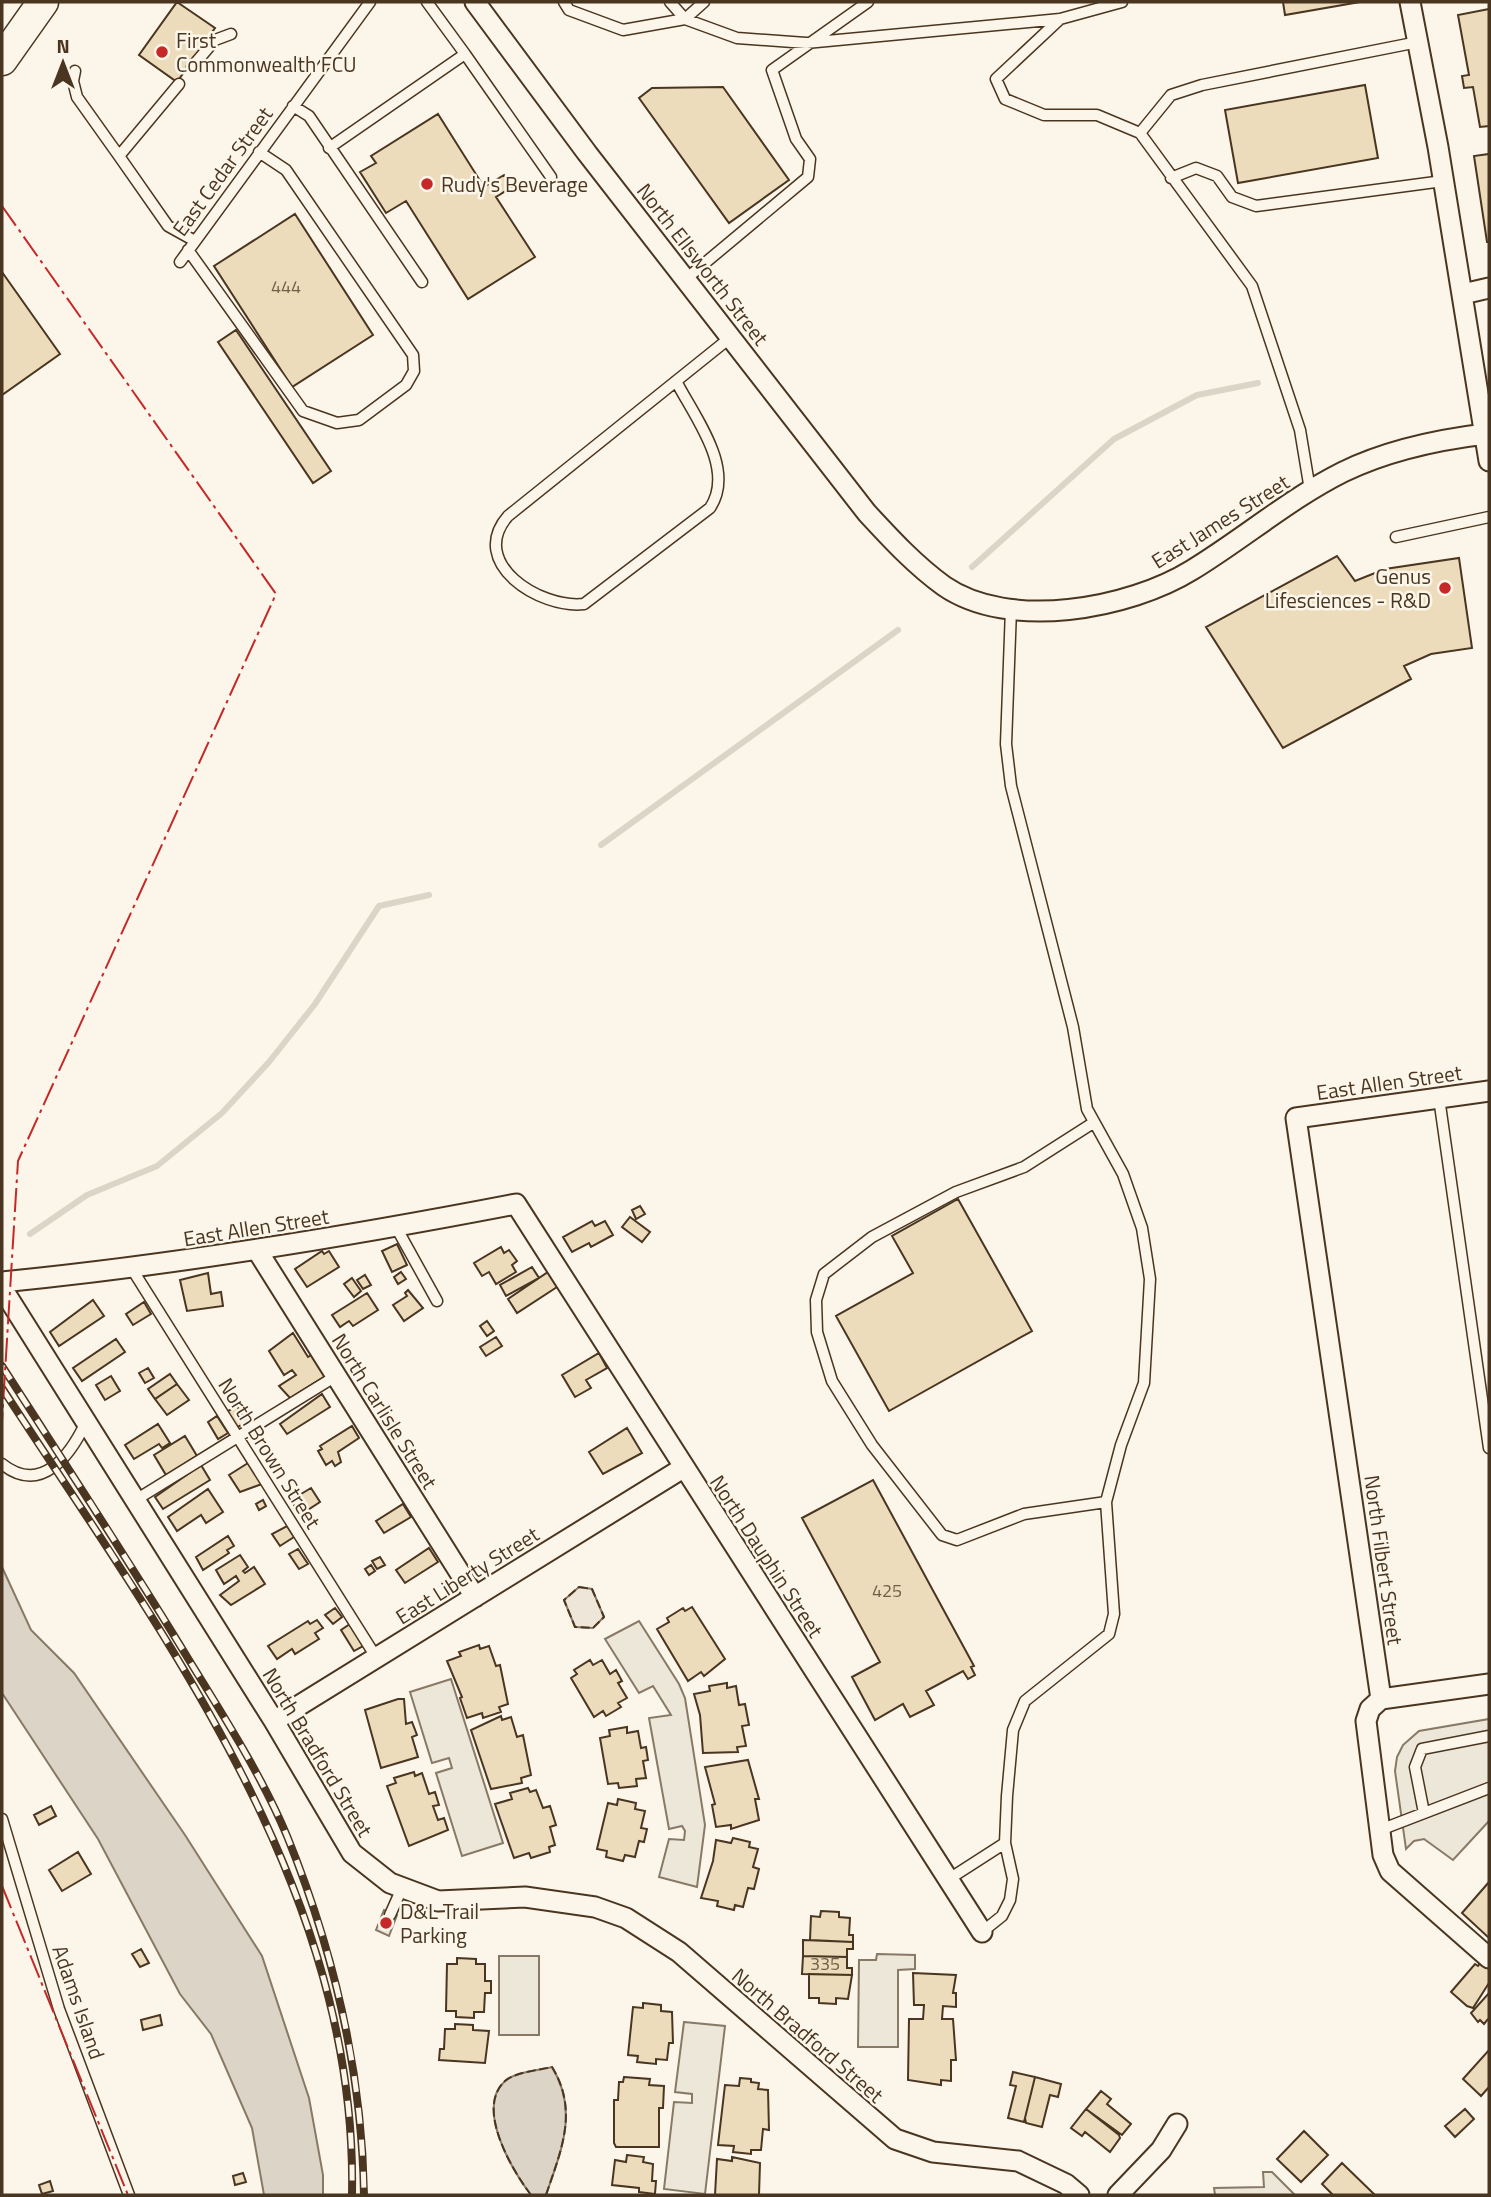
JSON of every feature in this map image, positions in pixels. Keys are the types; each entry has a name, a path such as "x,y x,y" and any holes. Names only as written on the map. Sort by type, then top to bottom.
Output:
{"main road":[{"path":"6,55 43,2"}],"street":[{"name":"North Ellsworth Street","path":"475,2 587,153 687,278 867,513 901,549"},
{"path":"1410,2 1463,294 1487,434 1489,461"},
{"path":"1463,294 1489,288"},
{"name":"East James Street","path":"901,549 946,587 984,603 1012,609 1046,611 1081,608 1130,598 1162,586 1192,570 1343,472 1388,454 1448,438 1487,434"},
{"name":"East Allen Street","path":"1296,1118 1489,1091"},
{"name":"North Filbert Street","path":"1296,1118 1381,1699"},
{"name":"East Allen Street","path":"2,1282 132,1269 396,1227 516,1204"},
{"name":"North Dauphin Street","path":"516,1204 982,1932"},
{"name":"North Carlisle Street","path":"257,1250 475,1597"},
{"name":"North Bradford Street","path":"2,1288 274,1721 352,1853 369,1868 402,1888 438,1901 524,1897 565,1901 626,1918 678,1952 895,2139 933,2152 1018,2161 1066,2184 1079,2195"},
{"name":"East Liberty Street","path":"274,1721 684,1468"},
{"path":"1489,1684 1381,1699 1370,1709 1366,1721 1383,1856 1394,1875 1489,1958"},
{"path":"1118,2195 1161,2150 1177,2124"}],"lane":[{"name":"East Cedar Street","path":"180,262 370,2"},
{"path":"427,2 551,177"},
{"path":"564,2 569,10 623,30 685,19 704,2"},
{"path":"670,2 685,19 737,38 806,43 1060,19 1122,2"},
{"path":"687,278 808,177 810,159 796,139 772,70 806,43 868,2"},
{"path":"1060,19 996,79 1005,99 1044,115 1097,115 1140,133 1252,286 1300,430 1311,491"},
{"path":"192,67 215,40 231,34"},
{"path":"1140,133 1171,95 1202,85 1418,42"},
{"path":"329,148 465,54"},
{"path":"75,71 73,81 77,97 118,156 168,226 195,241"},
{"path":"118,156 179,85"},
{"path":"293,106 309,116 422,282"},
{"path":"188,250 303,411 337,423 359,420 406,385 414,371 413,355 286,170 260,152"},
{"path":"1171,178 1196,168 1217,176 1232,197 1256,206 1443,181"},
{"path":"676,381 717,461 720,479 718,496 710,508 583,604 568,606 551,602 514,581 502,569 498,557 498,527 676,381 732,337"},
{"path":"1396,537 1489,517"},
{"path":"982,1932 1002,1916 1010,1900 1013,1879 1005,1843 1013,1730 1025,1701 1109,1634 1114,1614 1106,1502 1121,1445 1144,1383 1150,1279 1142,1228 1123,1174 1087,1109 1073,1027 1011,786 1006,744 1012,609"},
{"path":"1439,1098 1489,1448"},
{"path":"1093,1123 1024,1167 956,1192 872,1237 824,1274 816,1300 816,1311 817,1332 832,1381 872,1445 942,1535 957,1540 1024,1514 1106,1502"},
{"path":"396,1227 437,1301"},
{"name":"North Brown Street","path":"132,1269 376,1657"},
{"path":"134,1502 336,1376"},
{"path":"2,1464 21,1476 37,1475 54,1468 74,1447 86,1421"},
{"path":"1424,1813 1415,1767 1422,1749 1489,1736"},
{"path":"1380,1830 1489,1788"},
{"name":"Adams Island","path":"2,1819 58,2009 129,2195"},
{"path":"949,1880 1005,1843"},
{"path":"390,1915 402,1888"}],"shaded area":[{"path":"2,1567 31,1630 74,1673 185,1835 262,1956 309,2098 323,2175 323,2195 264,2195 252,2128 211,2034 180,1994 98,1839 2,1693"},
{"path":"579,1587 592,1589 604,1617 593,1628 575,1627 564,1600"},
{"path":"639,1621 685,1698 705,1825 697,1887 659,1877 669,1839 684,1840 685,1831 682,1826 669,1829 649,1718 671,1715 653,1686 639,1693 605,1639"},
{"path":"451,1679 503,1843 462,1856 436,1773 452,1768 449,1758 432,1763 410,1692"},
{"path":"1489,1719 1489,1821 1453,1860 1424,1839 1414,1841 1406,1849 1395,1771 1397,1757 1403,1745 1419,1731"},
{"name":"D&L Trail Parking","path":"384,1910 397,1915 389,1936 376,1930"},
{"path":"877,1954 915,1955 915,1969 898,1970 898,2047 858,2047 859,1960 876,1960"},
{"path":"499,1956 539,1956 539,2035 499,2035"},
{"path":"684,2022 725,2026 705,2194 664,2189 674,2102 692,2103 692,2094 675,2092"},
{"path":"552,2067 565,2099 565,2131 546,2195 531,2195 500,2139 494,2107 497,2093 509,2078"},
{"path":"1263,2172 1272,2172 1295,2195 1215,2195 1214,2188 1264,2187"}],"building":[{"path":"177,2 215,28 177,82 139,55"},
{"path":"1283,2 1360,2 1285,15"},
{"path":"1489,9 1489,126 1480,127 1473,87 1464,88 1462,76 1469,75 1458,15"},
{"path":"1365,85 1378,158 1238,183 1225,110"},
{"path":"723,87 789,180 729,223 639,98 652,88"},
{"path":"438,114 484,187 504,175 512,187 496,197 535,257 468,299 406,201 386,213 360,172 376,163 371,156"},
{"path":"1489,154 1489,242 1487,242 1474,156"},
{"path":"295,214 373,335 292,387 214,266"},
{"path":"2,272 60,354 2,395"},
{"path":"236,330 331,471 313,483 218,342"},
{"path":"1337,556 1355,581 1385,569 1459,558 1472,648 1431,654 1404,666 1411,679 1283,748 1206,627"},
{"path":"958,1199 1032,1331 889,1411 836,1316 913,1273 892,1236"},
{"path":"640,1206 645,1214 636,1219 632,1210"},
{"path":"630,1217 650,1232 642,1242 622,1227"},
{"path":"592,1221 595,1226 605,1221 613,1235 591,1247 589,1243 572,1252 563,1237"},
{"path":"397,1244 407,1265 392,1272 382,1251"},
{"path":"501,1247 504,1253 509,1250 517,1261 512,1265 516,1272 496,1284 489,1272 482,1276 474,1263"},
{"path":"322,1251 324,1254 329,1251 339,1267 307,1287 295,1269"},
{"path":"532,1267 539,1278 506,1296 500,1285"},
{"path":"401,1272 406,1279 398,1284 394,1277"},
{"path":"548,1272 557,1287 517,1313 508,1299"},
{"path":"208,1273 211,1294 221,1292 223,1306 187,1311 180,1280"},
{"path":"365,1275 371,1285 363,1289 357,1280"},
{"path":"352,1278 361,1291 354,1297 344,1284"},
{"path":"408,1290 423,1308 404,1321 393,1305 407,1296 405,1293"},
{"path":"367,1293 378,1310 353,1326 349,1321 340,1327 332,1315"},
{"path":"93,1300 104,1316 59,1346 50,1332"},
{"path":"144,1302 151,1314 133,1325 126,1314"},
{"path":"487,1321 494,1331 487,1336 480,1326"},
{"path":"293,1333 308,1357 313,1354 327,1375 290,1398 279,1386 296,1375 292,1370 284,1375 269,1351"},
{"path":"496,1337 502,1346 486,1356 480,1347"},
{"path":"116,1339 125,1352 82,1381 73,1368"},
{"path":"599,1353 607,1368 586,1380 591,1388 575,1397 562,1375"},
{"path":"148,1368 154,1378 145,1383 139,1373"},
{"path":"170,1374 177,1384 155,1399 148,1389"},
{"path":"111,1376 120,1391 105,1400 96,1385"},
{"path":"177,1384 189,1400 167,1415 155,1399"},
{"path":"322,1394 330,1407 287,1434 280,1424"},
{"path":"237,1406 247,1422 236,1428 226,1412"},
{"path":"217,1416 228,1433 218,1439 208,1422"},
{"path":"158,1424 170,1443 162,1448 159,1444 134,1459 125,1445"},
{"path":"352,1426 359,1438 338,1452 341,1462 335,1466 332,1461 326,1465 318,1451 322,1449 320,1446"},
{"path":"627,1428 642,1453 603,1474 589,1452"},
{"path":"185,1436 197,1456 166,1475 154,1455"},
{"path":"248,1463 262,1484 240,1492 229,1475"},
{"path":"201,1465 210,1480 163,1509 155,1497"},
{"path":"873,1480 974,1666 971,1667 975,1675 968,1679 963,1671 926,1691 934,1705 910,1717 903,1704 875,1720 852,1677 880,1662 802,1518"},
{"path":"311,1488 320,1502 300,1515 291,1500"},
{"path":"208,1489 223,1512 206,1523 201,1515 177,1531 168,1517"},
{"path":"263,1500 266,1506 259,1510 256,1504"},
{"path":"403,1504 411,1517 384,1533 376,1521"},
{"path":"287,1526 294,1537 280,1546 272,1534"},
{"path":"228,1536 234,1546 227,1550 229,1553 203,1570 196,1557"},
{"path":"429,1548 438,1562 405,1583 396,1570"},
{"path":"298,1549 308,1564 299,1569 289,1554"},
{"path":"240,1555 248,1567 243,1571 245,1573 254,1567 265,1584 231,1605 220,1595 239,1581 236,1576 224,1584 216,1570"},
{"path":"380,1557 385,1565 377,1569 372,1561"},
{"path":"371,1565 375,1571 369,1575 365,1569"},
{"path":"692,1607 725,1659 704,1676 701,1672 688,1681 657,1629 669,1622 667,1618 683,1608 685,1611"},
{"path":"335,1608 342,1617 333,1624 325,1615"},
{"path":"317,1620 323,1628 315,1633 319,1639 295,1654 292,1649 277,1659 268,1646 308,1621 310,1624"},
{"path":"350,1624 363,1646 354,1651 341,1630"},
{"path":"479,1645 480,1649 489,1646 496,1666 500,1665 508,1704 499,1707 501,1712 483,1718 482,1713 467,1718 460,1698 462,1697 447,1661 461,1656 459,1652"},
{"path":"590,1660 593,1665 602,1660 610,1674 616,1670 622,1681 618,1683 627,1698 618,1703 621,1707 606,1716 603,1711 594,1717 571,1678 577,1674 574,1670"},
{"path":"727,1683 727,1688 736,1686 739,1705 745,1704 749,1725 742,1726 746,1746 737,1747 738,1752 703,1753 700,1715 694,1694 710,1691 709,1686"},
{"path":"404,1699 406,1724 412,1722 417,1735 412,1737 418,1757 381,1768 365,1710"},
{"path":"501,1716 502,1720 511,1717 517,1737 523,1735 531,1775 521,1778 522,1783 491,1789 471,1730"},
{"path":"627,1727 627,1733 638,1731 641,1748 646,1747 648,1760 643,1761 646,1778 636,1779 637,1786 619,1788 618,1783 608,1784 600,1738 610,1736 609,1730"},
{"path":"748,1760 759,1799 755,1799 759,1820 731,1829 731,1825 716,1827 712,1805 715,1804 705,1767"},
{"path":"414,1772 415,1776 422,1773 429,1794 435,1792 439,1805 433,1806 438,1820 444,1818 448,1830 409,1846 387,1786 396,1783 394,1778"},
{"path":"528,1788 530,1792 536,1790 543,1808 550,1806 556,1825 550,1827 555,1845 549,1847 550,1852 531,1858 529,1853 514,1858 495,1804 512,1799 510,1793"},
{"path":"618,1799 636,1803 635,1809 645,1811 641,1828 647,1829 644,1842 639,1841 635,1857 625,1855 623,1861 606,1857 607,1851 597,1849 608,1803 617,1805"},
{"path":"51,1806 56,1816 39,1825 34,1815"},
{"path":"733,1838 750,1842 749,1847 758,1849 753,1867 759,1869 754,1889 748,1888 743,1907 735,1905 734,1910 717,1906 718,1901 701,1898 713,1861 716,1840 731,1843"},
{"path":"78,1852 91,1874 62,1891 49,1870"},
{"path":"1489,1882 1489,1938 1462,1913"},
{"path":"821,1911 839,1912 839,1917 850,1918 849,1935 853,1935 853,1942 810,1940 811,1916 820,1917"},
{"path":"803,1940 853,1942 853,1949 847,1949 847,1957 803,1956"},
{"path":"141,1949 149,1963 140,1967 132,1954"},
{"path":"803,1956 847,1957 847,1968 852,1968 852,1975 802,1974"},
{"path":"457,1958 476,1959 476,1964 485,1964 485,1981 491,1981 491,1993 485,1993 484,2012 474,2012 474,2018 456,2017 456,2011 446,2011 447,1964 457,1964"},
{"path":"1481,1962 1489,1969 1489,1983 1473,2008 1451,1992 1475,1964 1478,1966"},
{"path":"913,1973 956,1975 953,1993 956,1993 956,2007 943,2006 942,2019 953,2019 956,2060 951,2060 951,2081 941,2080 941,2085 908,2080 909,2019 923,2019 924,2005 914,2005"},
{"path":"809,1974 852,1975 848,1999 836,1998 836,2004 819,2003 819,1998 809,1998"},
{"path":"1489,1993 1489,2018 1484,2024 1480,2020 1478,2022 1471,2013"},
{"path":"643,2003 661,2005 661,2011 672,2012 673,2043 669,2043 667,2060 656,2059 656,2064 637,2062 638,2056 628,2055 633,2007 643,2008"},
{"path":"160,2015 162,2025 143,2030 141,2020"},
{"path":"455,2024 473,2025 473,2030 489,2031 485,2063 439,2060 440,2049 444,2049 445,2029 455,2029"},
{"path":"1489,2050 1489,2087 1481,2096 1463,2079"},
{"path":"1013,2072 1035,2077 1024,2122 1008,2118 1016,2086 1010,2085"},
{"path":"624,2077 650,2079 649,2085 664,2086 663,2108 659,2108 659,2147 616,2147 614,2143 614,2100 618,2100 619,2082 623,2082"},
{"path":"1035,2077 1061,2084 1058,2097 1050,2095 1042,2127 1026,2123 1025,2118"},
{"path":"740,2078 751,2079 751,2082 759,2083 758,2089 768,2090 769,2130 763,2129 761,2150 751,2150 751,2154 733,2152 734,2146 718,2145 725,2085 739,2086"},
{"path":"1101,2091 1111,2099 1107,2104 1131,2124 1122,2135 1086,2109"},
{"path":"1086,2109 1119,2135 1120,2138 1110,2152 1085,2132 1082,2136 1071,2128"},
{"path":"1465,2109 1474,2119 1455,2137 1445,2126"},
{"path":"1304,2131 1328,2155 1301,2182 1277,2159"},
{"path":"627,2155 644,2157 643,2162 653,2164 652,2181 656,2181 655,2194 639,2192 639,2188 612,2185 615,2160 626,2162"},
{"path":"732,2157 760,2163 759,2195 715,2195 717,2159 732,2161"},
{"path":"1342,2163 1375,2195 1333,2195 1322,2184"},
{"path":"243,2173 246,2182 235,2185 233,2176"},
{"path":"50,2181 53,2191 42,2194 39,2185"}],"waterway":[{"path":"972,567 1114,439 1197,395 1258,383"},
{"path":"601,845 898,630"},
{"path":"30,1234 87,1195 157,1166 222,1113 269,1062 315,1004 379,906 429,895"}],"railway":[{"path":"2,1366 229,1724 266,1790 287,1836 319,1923 342,2012 358,2102 364,2195"},
{"path":"2,1388 125,1574 184,1670 239,1768 286,1869 322,1974 345,2082 352,2195"}],"fence":[{"path":"579,1587 592,1589 604,1617 593,1628 575,1627 564,1600 579,1587"},
{"path":"531,2195 500,2139 494,2107 497,2093 509,2078 552,2067 565,2099 566,2115 562,2146 546,2195"}],"power":[{"path":"2,206 276,594 18,1161 2,1421"},
{"path":"2,1886 128,2195"}],"place":[{"name":"First Commonwealth FCU","path":"162,52"},
{"name":"Rudy's Beverage","path":"427,184"},
{"name":"Genus Lifesciences - R&D","path":"1445,588"},
{"name":"D&L Trail Parking","path":"386,1923"}]}
